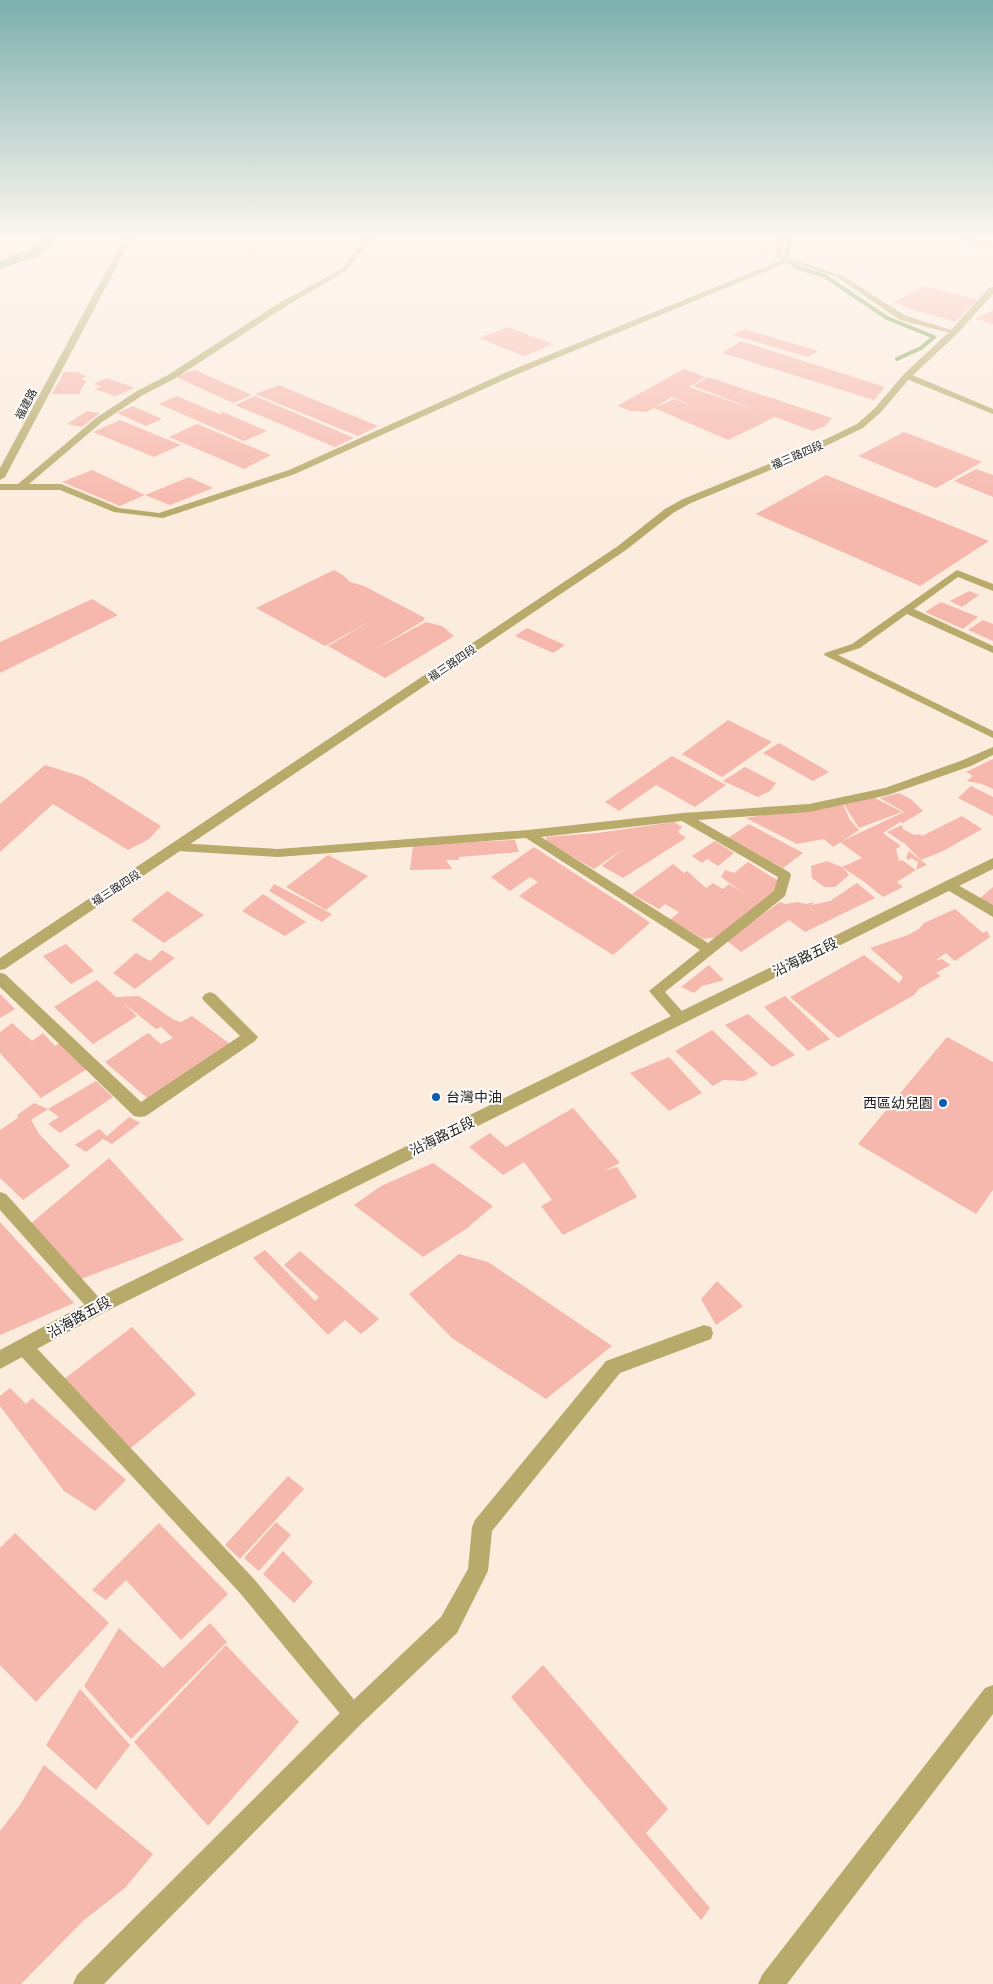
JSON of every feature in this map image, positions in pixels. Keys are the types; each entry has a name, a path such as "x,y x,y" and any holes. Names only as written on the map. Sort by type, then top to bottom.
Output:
{"street":[{"name":"福建路","path":"0,476 79,329"},
{"name":"福三路四段","path":"0,965 178,848 614,554 669,511 687,500 806,452 860,426 878,410 907,376 957,329"},
{"name":"沿海路五段","path":"0,1360 97,1307 993,863"},
{"path":"949,885 993,912"},
{"path":"0,978 140,1111 250,1037 210,998"},
{"path":"86,1984 354,1715 448,1625 478,1571 482,1528 613,1367 704,1333"},
{"path":"771,1984 993,1696"}],"lane":[{"path":"20,487 99,420 140,393 171,377 245,329"},
{"path":"0,487 61,487 117,510 160,516 292,472 510,374 621,329"},
{"path":"939,329 954,332"},
{"path":"907,376 993,412"},
{"path":"993,588 957,572 856,646 829,655 993,735"},
{"path":"906,609 993,650"},
{"path":"178,848 278,853 528,834 683,816 809,808 888,791 967,763 993,750"},
{"path":"682,1018 656,991 780,893 785,875 683,816"},
{"path":"528,834 709,950"},
{"path":"0,1199 97,1307"},
{"path":"24,1348 248,1586 354,1715"}],"building":[{"path":"504,329 512,329 553,344 524,356 479,338"},
{"path":"744,329 818,351 808,357 733,335"},
{"path":"741,341 885,387 874,400 722,353"},
{"path":"684,369 705,377 689,387 759,411 693,386 708,377 832,418 825,426 813,431 775,417 728,440 654,408 674,399 700,409 672,397 647,412 631,411 617,406"},
{"path":"195,370 252,395 233,403 174,376"},
{"path":"64,372 79,372 87,376 81,379 86,381 79,394 52,394"},
{"path":"107,378 135,388 115,396 95,389 101,386 93,384"},
{"path":"279,385 378,426 358,436 255,394"},
{"path":"177,396 219,414 223,412 267,431 244,441 159,404"},
{"path":"255,396 354,438 335,447 235,405"},
{"path":"133,406 162,419 146,426 117,413"},
{"path":"87,411 100,413 82,427 67,424"},
{"path":"120,420 181,445 154,457 93,432"},
{"path":"197,424 271,455 244,469 169,437"},
{"path":"904,432 982,462 936,488 858,456"},
{"path":"976,469 993,475 993,497 954,481"},
{"path":"92,470 145,495 120,506 62,482"},
{"path":"826,475 989,541 920,586 756,514"},
{"path":"189,477 213,488 170,505 145,495"},
{"path":"334,570 350,582 364,586 425,618 376,649 426,622 442,626 454,636 385,678 328,646 374,619 325,646 256,608"},
{"path":"969,591 979,595 962,607 950,601"},
{"path":"92,599 118,615 0,673 0,642"},
{"path":"941,602 978,617 963,629 925,612"},
{"path":"983,620 993,624 993,641 968,630"},
{"path":"527,628 565,645 553,653 515,636"},
{"path":"728,720 772,742 722,777 682,754"},
{"path":"779,743 829,772 813,781 763,753"},
{"path":"672,756 726,785 695,807 656,785 619,811 605,802"},
{"path":"993,759 993,789 982,784 967,781 973,776 966,772"},
{"path":"45,765 83,777 161,826 149,839 128,850 53,804 0,852 0,804"},
{"path":"745,767 776,783 770,791 758,797 723,781"},
{"path":"971,786 993,797 993,816 958,798"},
{"path":"899,793 912,800 923,811 883,833 901,846 896,849 899,861 902,860 916,870 897,882 903,887 883,897 842,867 862,858 840,842 904,812 880,798"},
{"path":"873,797 902,812 859,828 843,803"},
{"path":"842,802 850,820 859,830 833,847 824,839 797,844 746,818"},
{"path":"962,816 982,829 943,851 921,860 905,844 887,832 902,825 903,829 914,835 920,834 922,836"},
{"path":"674,822 682,827 678,832 686,838 623,878 602,866 623,849 594,869 547,842 546,837 597,833"},
{"path":"749,824 803,853 783,868 728,838"},
{"path":"515,840 519,852 459,857 459,860 446,860 452,869 410,870 413,845"},
{"path":"715,841 734,853 718,866 707,859 702,863 692,856"},
{"path":"534,847 650,923 613,955 519,896 538,882 530,877 510,891 491,877"},
{"path":"909,851 927,865 916,870 918,862 911,858 909,860 906,858"},
{"path":"328,855 368,876 326,910 286,887"},
{"path":"827,861 842,867 849,875 835,887 824,887 812,878 811,866"},
{"path":"748,862 777,880 783,891 720,937 703,939 670,920 679,912 665,904 659,909 632,894 673,864 684,873 687,871 706,888 713,883 723,889 729,884 745,894 721,877 725,870 734,873"},
{"path":"857,883 875,898 805,932 789,920 741,952 726,940 780,902 785,904 797,902 806,904 815,902 811,905 830,901"},
{"path":"274,884 332,914 322,922 269,891"},
{"path":"993,887 993,905 980,898"},
{"path":"167,891 204,915 164,943 131,920"},
{"path":"263,894 306,922 285,936 242,911"},
{"path":"955,909 983,933 987,931 990,937 955,961 946,953 935,961 942,959 950,965 936,973 941,976 919,989 914,995 838,1038 790,997 864,955 899,983 903,977 870,948 908,935 919,929 924,923"},
{"path":"66,944 94,971 71,984 43,956"},
{"path":"162,950 175,958 135,989 113,973 136,953 150,961"},
{"path":"709,965 724,980 702,986 694,993 681,987"},
{"path":"97,980 116,997 139,996 174,1020 181,1022 192,1016 230,1044 152,1102 105,1062 148,1033 161,1044 173,1038 161,1027 156,1029 122,1002 137,1016 93,1044 54,1007"},
{"path":"0,994 15,1009 0,1018"},
{"path":"785,996 830,1039 808,1051 764,1007"},
{"path":"748,1014 795,1055 772,1067 725,1025"},
{"path":"12,1023 32,1041 43,1033 55,1046 60,1043 87,1069 41,1098 0,1053 0,1032"},
{"path":"712,1030 758,1074 744,1081 723,1080 713,1086 675,1051"},
{"name":"西區幼兒園","path":"947,1037 993,1062 993,1190 976,1214 858,1144"},
{"path":"669,1057 702,1093 669,1111 630,1073"},
{"path":"96,1081 113,1097 60,1133 48,1124 59,1117 48,1109"},
{"path":"34,1103 48,1109 31,1120 39,1134 70,1166 23,1200 0,1178 0,1130 18,1118 17,1115"},
{"path":"573,1108 620,1163 604,1171 617,1167 637,1197 563,1235 541,1206 552,1200 524,1162 503,1175 469,1147 490,1133 506,1147"},
{"path":"129,1117 140,1123 112,1144 103,1139 86,1152 75,1145 99,1129 107,1136"},
{"path":"109,1158 184,1240 81,1279 29,1225"},
{"path":"433,1163 493,1206 466,1229 423,1257 354,1205 381,1186"},
{"path":"0,1222 74,1303 0,1335"},
{"path":"265,1250 315,1301 319,1297 284,1265 300,1251 379,1319 361,1334 345,1320 328,1335 253,1258"},
{"path":"459,1254 488,1262 612,1346 546,1399 452,1338 409,1294"},
{"path":"717,1281 743,1306 716,1325 701,1299"},
{"path":"132,1327 196,1394 126,1452 63,1380"},
{"path":"10,1388 26,1404 32,1398 126,1480 95,1511 64,1491 0,1406 0,1396"},
{"path":"288,1476 304,1489 240,1559 225,1545"},
{"path":"276,1522 291,1535 259,1571 244,1558"},
{"path":"159,1523 228,1594 181,1640 126,1580 106,1600 92,1590"},
{"path":"15,1533 109,1623 36,1702 0,1665 0,1548"},
{"path":"283,1551 313,1582 294,1603 263,1574"},
{"path":"210,1623 227,1642 131,1739 84,1686 119,1628 163,1668"},
{"path":"226,1645 299,1722 208,1826 134,1742"},
{"path":"543,1665 668,1809 646,1833 710,1908 701,1920 511,1697"},
{"path":"80,1689 130,1745 96,1790 46,1745"},
{"path":"44,1765 153,1854 125,1888 84,1920 21,1984 0,1984 0,1831 20,1805"}],"waterway":[{"path":"897,359 921,348 934,337 913,329"}],"place":[{"name":"台灣中油","path":"436,1097"},
{"name":"西區幼兒園","path":"943,1103"}]}
